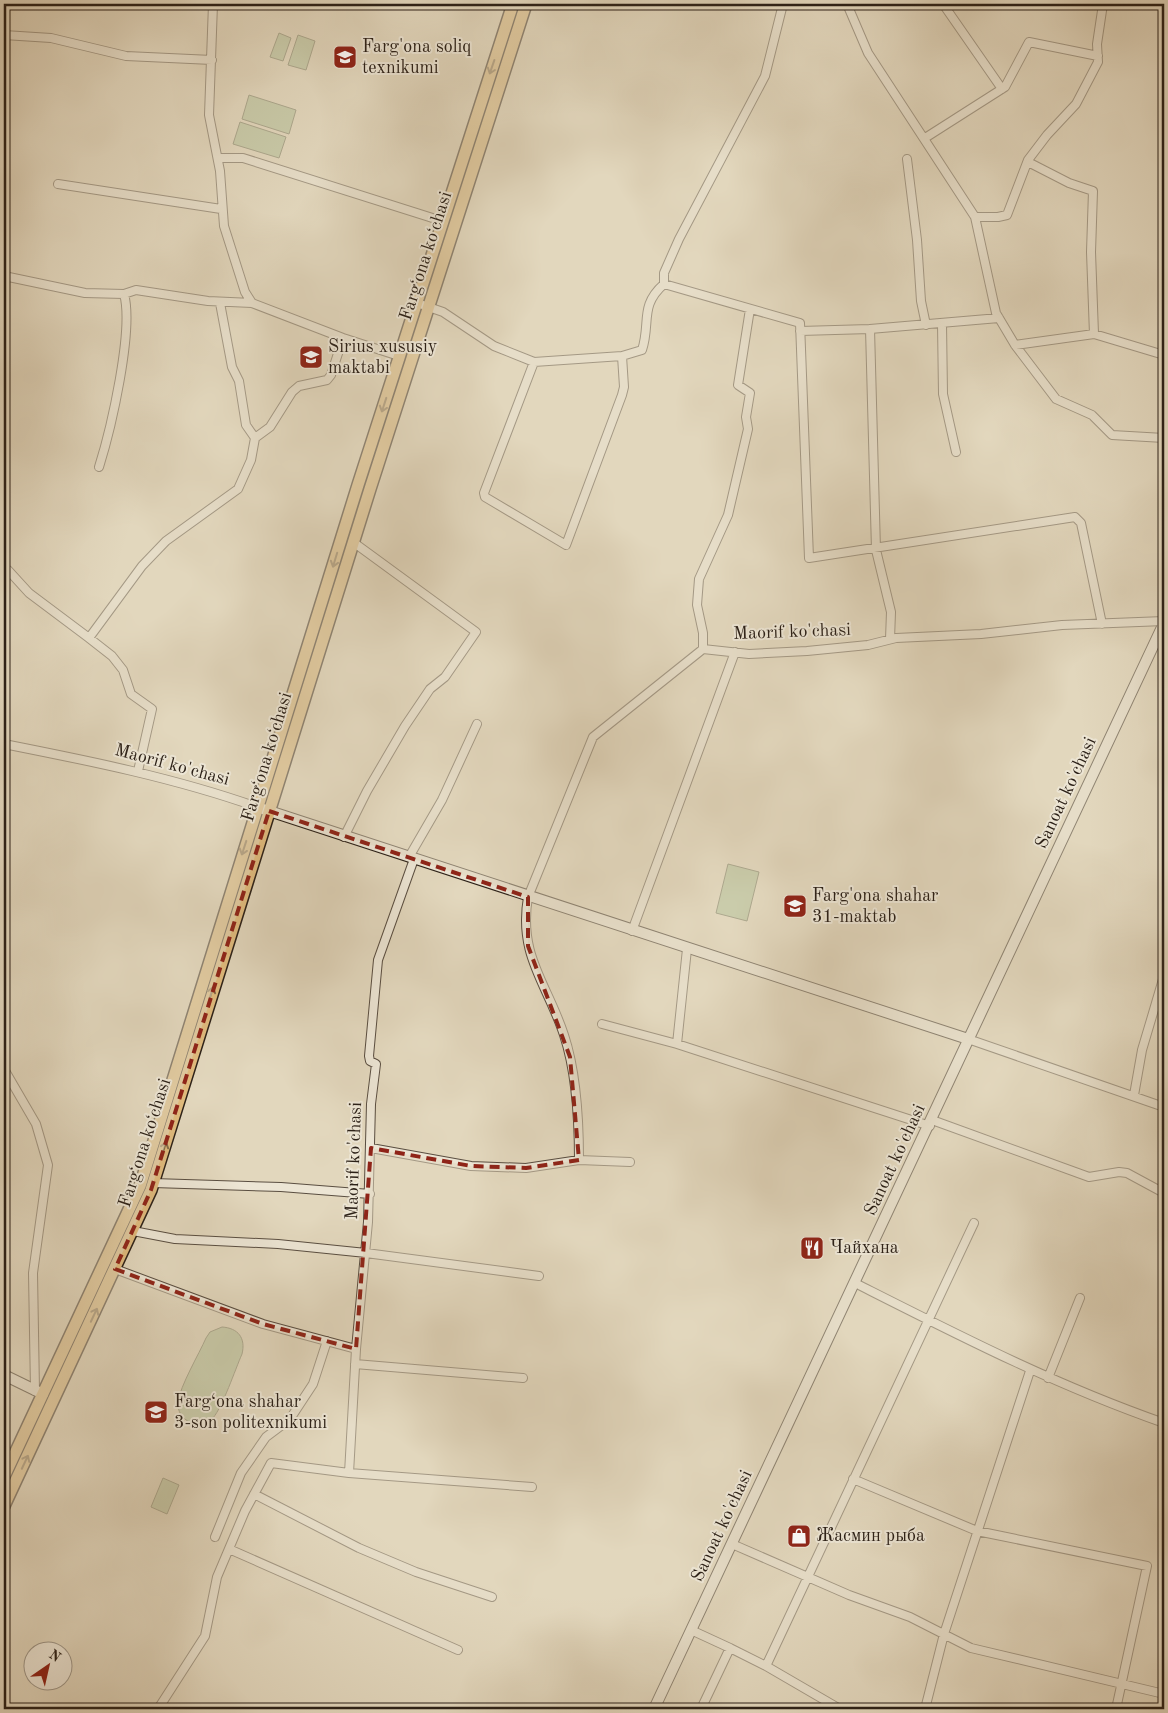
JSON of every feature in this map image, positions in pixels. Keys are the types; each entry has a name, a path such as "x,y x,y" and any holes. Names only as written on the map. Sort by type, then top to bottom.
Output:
{"main road":[{"name":"Fargʻona koʻchasi","path":"4,1506 116,1269 153,1183 353,542 422,305 442,221 513,4"},
{"name":"Fargʻona koʻchasi","path":"4,1477 39,1393 140,1186 257,807 400,356 422,305 526,4"},
{"path":"501,42 512,46"},
{"name":"Sanoat ko'chasi","path":"656,1708 1164,622"},
{"name":"Maorif ko'chasi","path":"257,807 687,949 968,1039"},
{"path":"4,1375 39,1393"}],"street":[{"path":"213,4 209,115 220,171 221,209 224,226 245,292 252,303"},
{"path":"664,284 664,273 679,240 765,76 783,4"},
{"path":"846,4 868,53 925,138 974,217 989,288 999,318 1015,345 1056,399 1092,415 1112,435 1164,438"},
{"path":"943,4 1002,89"},
{"path":"974,217 1007,215 1028,162 1047,135 1076,104 1098,62 1103,4"},
{"path":"4,35 51,38 126,56 212,60"},
{"path":"925,138 1002,89 1029,42 1098,56"},
{"path":"218,158 243,158 442,221"},
{"path":"907,159 917,240 921,300 926,325"},
{"path":"1028,162 1069,183 1093,191 1091,252 1094,334"},
{"path":"58,184 221,209"},
{"path":"4,276 86,293 124,294 136,290 220,303 252,303 343,338 400,356"},
{"path":"664,284 800,323 810,558 876,550 915,541 1075,517 1081,523 1102,624"},
{"path":"422,305 450,315 494,346 534,362 622,356 642,350 645,342 647,304 654,292 664,284"},
{"path":"99,467 108,439 122,351 128,308 124,294"},
{"path":"220,303 232,367 239,381 246,424 255,438"},
{"path":"579,1160 579,1135 570,1056 560,1024 528,946 525,927 528,897 593,737 703,649 703,633 696,605 699,579 728,515 748,429 746,417 750,393 738,385 750,309"},
{"path":"800,331 870,329 999,318"},
{"path":"942,324 943,394 956,452"},
{"path":"870,329 876,550 891,612 890,639"},
{"path":"1015,345 1094,334 1164,355"},
{"path":"89,638 142,566 166,541 238,489 251,460 255,438 270,426 292,392 299,386 327,380 331,375 343,338"},
{"path":"534,362 484,494 485,497 566,545 622,395 624,387 622,356"},
{"path":"344,836 367,791 405,726 430,689 445,677 476,632 353,542"},
{"path":"4,568 29,593 112,656 123,670 131,694 152,710 138,771"},
{"name":"Maorif ko'chasi","path":"703,649 749,654 807,651 868,645 890,639 1102,624 1164,622"},
{"path":"632,931 736,652"},
{"path":"411,858 442,800 477,724"},
{"name":"Maorif ko'chasi","path":"4,744 138,771 210,790 257,807"},
{"name":"Maorif ko'chasi","path":"349,1474 356,1349 370,1194 370,1104 376,1064 370,1061 369,1056 378,960 411,858"},
{"path":"677,1044 687,949"},
{"path":"1134,1095 1142,1050 1164,976"},
{"path":"602,1024 677,1044 931,1123 1089,1177 1118,1172 1127,1174 1164,1193"},
{"path":"968,1039 1134,1095 1164,1107"},
{"path":"4,1069 36,1124 48,1165 33,1273 39,1393"},
{"path":"371,1148 471,1166 526,1168 579,1160 630,1162"},
{"path":"153,1183 370,1194"},
{"path":"766,1666 809,1578 853,1479 930,1320 974,1223"},
{"path":"133,1231 175,1239 278,1244 366,1253 539,1276"},
{"path":"116,1269 262,1324 356,1349"},
{"path":"855,1282 1030,1371 1164,1423"},
{"path":"1048,1378 1080,1298"},
{"path":"214,1538 241,1474 266,1437 290,1419 313,1384 327,1341"},
{"path":"355,1364 523,1378"},
{"path":"926,1709 944,1634 1030,1371"},
{"path":"158,1709 205,1636 217,1577 254,1494 271,1463 349,1474 532,1487"},
{"path":"853,1479 977,1532 1148,1566 1120,1684 1116,1709"},
{"path":"254,1494 359,1548 416,1572 492,1597"},
{"path":"732,1544 849,1595 910,1616 971,1648 1164,1694"},
{"path":"229,1549 458,1650"},
{"path":"691,1630 766,1666 840,1709"},
{"path":"701,1709 730,1648"}],"highlighted area":[{"path":"269,811 528,897 528,946 570,1057 579,1160 526,1168 471,1166 371,1148 356,1349 263,1324 115,1269 151,1190"}],"green space":[{"path":"279,33 291,38 283,61 270,57"},
{"path":"298,35 315,41 306,70 288,65"},
{"path":"249,95 296,110 289,134 242,119"},
{"path":"240,122 286,137 279,158 233,144"},
{"path":"728,864 759,872 747,921 716,913"},
{"path":"222,1327 232,1329 240,1335 243,1343 242,1354 217,1412 208,1422 196,1424 185,1419 178,1409 179,1395 206,1338 210,1332"},
{"path":"163,1478 179,1485 167,1514 151,1507"}],"place":[{"name":"Farg'ona soliq texnikumi","path":"345,57"},
{"name":"Sirius xususiy maktabi","path":"311,357"},
{"name":"Farg'ona shahar 31-maktab","path":"795,906"},
{"name":"Чайхана","path":"812,1248"},
{"name":"Farg‘ona shahar 3-son politexnikumi","path":"156,1412"},
{"name":"Жасмин рыба","path":"799,1536"}]}
